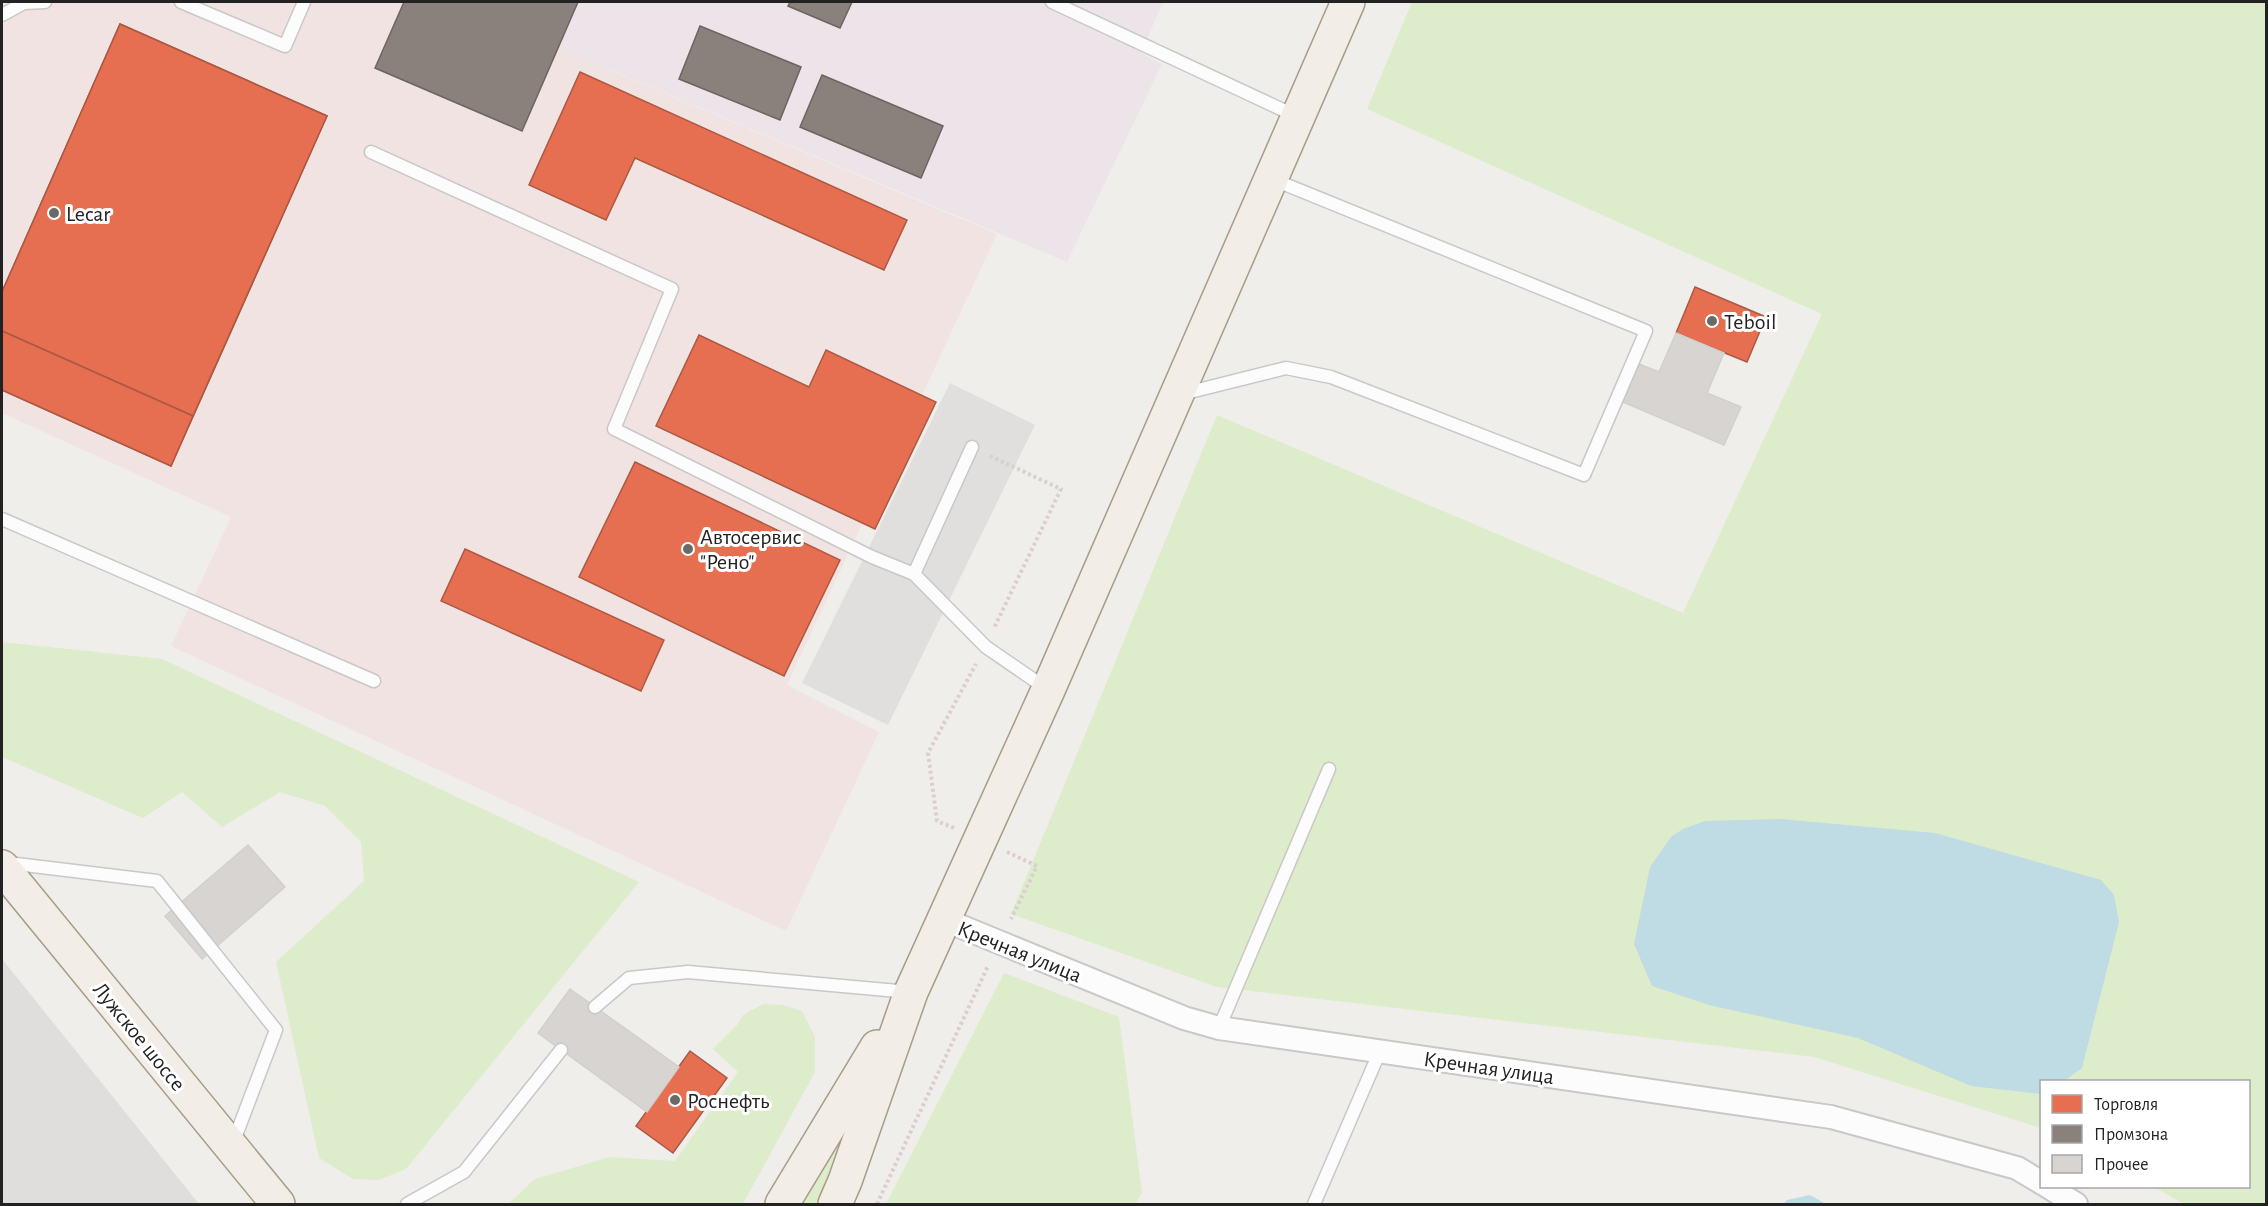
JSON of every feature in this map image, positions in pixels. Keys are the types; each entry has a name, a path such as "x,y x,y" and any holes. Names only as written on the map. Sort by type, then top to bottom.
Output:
{"main road":[{"path":"835,1204 911,992 1048,690 1348,2"},
{"name":"Лужское шоссе","path":"2,865 278,1204"},
{"path":"782,1204 911,992"}],"street":[{"name":"Кречная улица","path":"945,920 1184,1018 1219,1028 1831,1117 2017,1168 2040,1182"},
{"path":"2050,1188 2076,1204"}],"lane":[{"path":"2,15 24,3 45,2"},
{"path":"181,2 285,46 304,2"},
{"path":"1052,2 1299,117"},
{"path":"371,152 672,289 614,429 872,556 914,574 986,646 1048,690"},
{"path":"1178,395 1286,368 1331,377 1584,475 1646,331 1272,179"},
{"path":"914,574 972,447"},
{"path":"2,519 374,681"},
{"path":"1219,1028 1329,769"},
{"path":"2,865 157,881 276,1030 231,1147"},
{"path":"595,1007 629,978 688,972 911,992"},
{"path":"407,1204 464,1172 561,1050"},
{"path":"1314,1204 1380,1051"}],"path":[{"path":"937,821 928,753 986,646 1061,489 972,447"},
{"path":"877,1204 1037,866"}],"shaded area":[{"path":"2,2 449,2 997,234 787,685 879,732 786,931 171,646 231,517 2,413"},
{"path":"449,2 1163,2 1141,53 1162,64 1067,262"},
{"path":"950,383 1035,425 888,725 802,683"},
{"path":"2,959 199,1204 2,1204"}],"green space":[{"path":"1412,2 2266,2 2266,1204 2184,1204 2156,1188 2250,1188 2250,1080 2040,1080 2040,1128 1814,1057 1217,987 1011,914 1217,415 1683,613 1822,314 1367,109"},
{"path":"2,642 162,659 639,882 406,1169 379,1180 353,1179 319,1158 276,962 364,881 361,842 325,806 280,792 222,827 182,792 143,818 2,757"},
{"path":"1004,973 1119,1017 1142,1192 1136,1204 886,1204"},
{"path":"763,1004 783,1005 802,1011 815,1037 815,1072 743,1204 508,1204 535,1179 610,1157 675,1161 738,1072 713,1049 737,1025 743,1015"},
{"path":"845,1129 817,1204 801,1204"}],"water":[{"path":"1780,819 1935,833 2101,880 2114,895 2119,922 2082,1068 2065,1080 2040,1080 2040,1094 1971,1086 1858,1038 1709,1005 1652,986 1634,944 1650,867 1671,837 1683,829 1705,821"},
{"path":"1810,1195 1826,1204 1783,1204 1787,1200"}],"building: Торговля":[{"path":"120,24 327,116 171,466 2,390 2,292"},
{"path":"120,24 327,116 193,416 2,331 2,292"},
{"path":"580,72 907,220 884,270 635,158 606,220 529,185"},
{"path":"1695,287 1766,317 1747,362 1676,333"},
{"path":"2,331 193,416 171,466 2,390"},
{"path":"699,335 809,387 826,350 936,402 875,529 656,426"},
{"path":"635,462 840,560 784,676 579,577"},
{"path":"465,549 664,640 641,691 441,601"},
{"path":"690,1051 727,1078 673,1153 636,1126"}],"building: Промзона":[{"path":"404,2 578,2 522,131 375,68"},
{"path":"790,2 852,2 840,28 788,6"},
{"path":"700,26 801,67 780,120 679,79"},
{"path":"822,75 943,126 921,178 800,127"}],"building: Прочее":[{"path":"1676,333 1724,353 1707,393 1741,407 1724,445 1623,402 1639,364 1659,372"},
{"path":"248,845 285,887 202,959 165,916"},
{"path":"570,989 679,1067 647,1112 538,1033"}],"place":[{"name":"Lecar","path":"54,213"},
{"name":"Teboil","path":"1712,321"},
{"name":"Автосервис \"Рено\"","path":"688,549"},
{"name":"Роснефть","path":"675,1100"}]}
